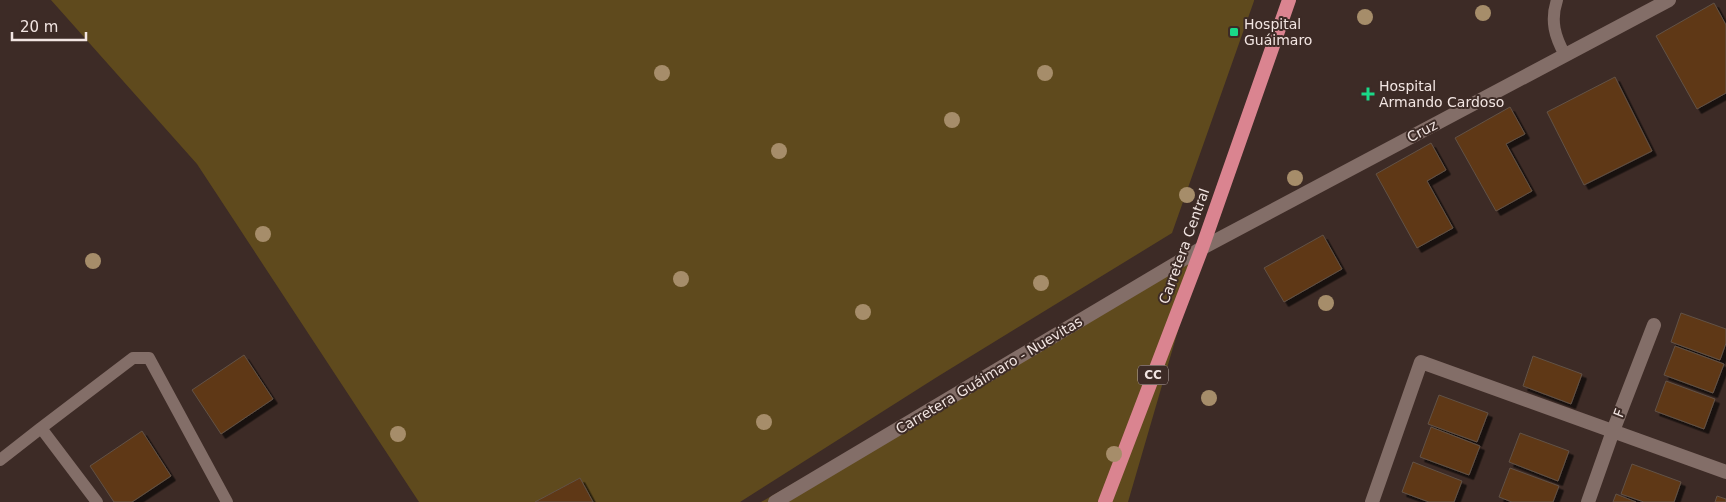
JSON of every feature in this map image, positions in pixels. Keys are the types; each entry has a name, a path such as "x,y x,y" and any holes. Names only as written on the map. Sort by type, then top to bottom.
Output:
{"highway":[{"name":"Carretera Central","path":"1105,502 1202,248 1289,0"}],"street":[{"name":"Cruz","path":"1202,248 1669,0"},
{"name":"Carretera Guáimaro - Nuevitas","path":"775,502 1202,248"},
{"name":"F","path":"1588,502 1612,431 1654,325"},
{"path":"1372,502 1420,362 1726,472"}],"lane":[{"path":"1557,0 1553,23 1557,41 1565,55"},
{"path":"0,460 133,358 149,358 228,502"},
{"path":"41,428 97,502"}],"shaded area":[{"path":"51,0 1254,1 1172,233 937,377 740,502 419,502 197,164"},
{"path":"1202,248 1128,502 761,502"}],"building":[{"path":"1714,3 1726,25 1726,93 1697,109 1656,36"},
{"path":"1615,77 1652,151 1584,185 1547,112"},
{"path":"1510,107 1525,134 1506,144 1532,191 1496,211 1455,138"},
{"path":"1431,143 1446,170 1427,181 1453,228 1417,248 1376,174"},
{"path":"1323,235 1342,269 1284,302 1264,268"},
{"path":"1681,313 1726,329 1726,343 1720,360 1671,342"},
{"path":"1675,346 1724,364 1713,393 1664,375"},
{"path":"244,355 273,399 221,434 192,390"},
{"path":"1533,356 1582,374 1571,404 1523,386"},
{"path":"1666,381 1715,399 1704,429 1655,411"},
{"path":"1439,395 1488,413 1477,442 1428,424"},
{"path":"1431,427 1480,446 1469,475 1420,457"},
{"path":"142,431 171,476 132,502 114,502 90,466"},
{"path":"1520,433 1569,451 1558,481 1509,462"},
{"path":"1413,462 1462,481 1454,502 1429,502 1402,492"},
{"path":"1632,464 1681,482 1674,502 1644,502 1621,494"},
{"path":"1510,468 1559,486 1553,502 1512,502 1499,497"},
{"path":"580,478 593,502 535,502"},
{"path":"1616,494 1636,502 1613,502"},
{"path":"1717,496 1726,499 1726,502 1715,502"}],"place":[{"name":"Hospital Guáimaro","path":"1234,32"},
{"name":"Hospital Armando Cardoso","path":"1368,94"}]}
